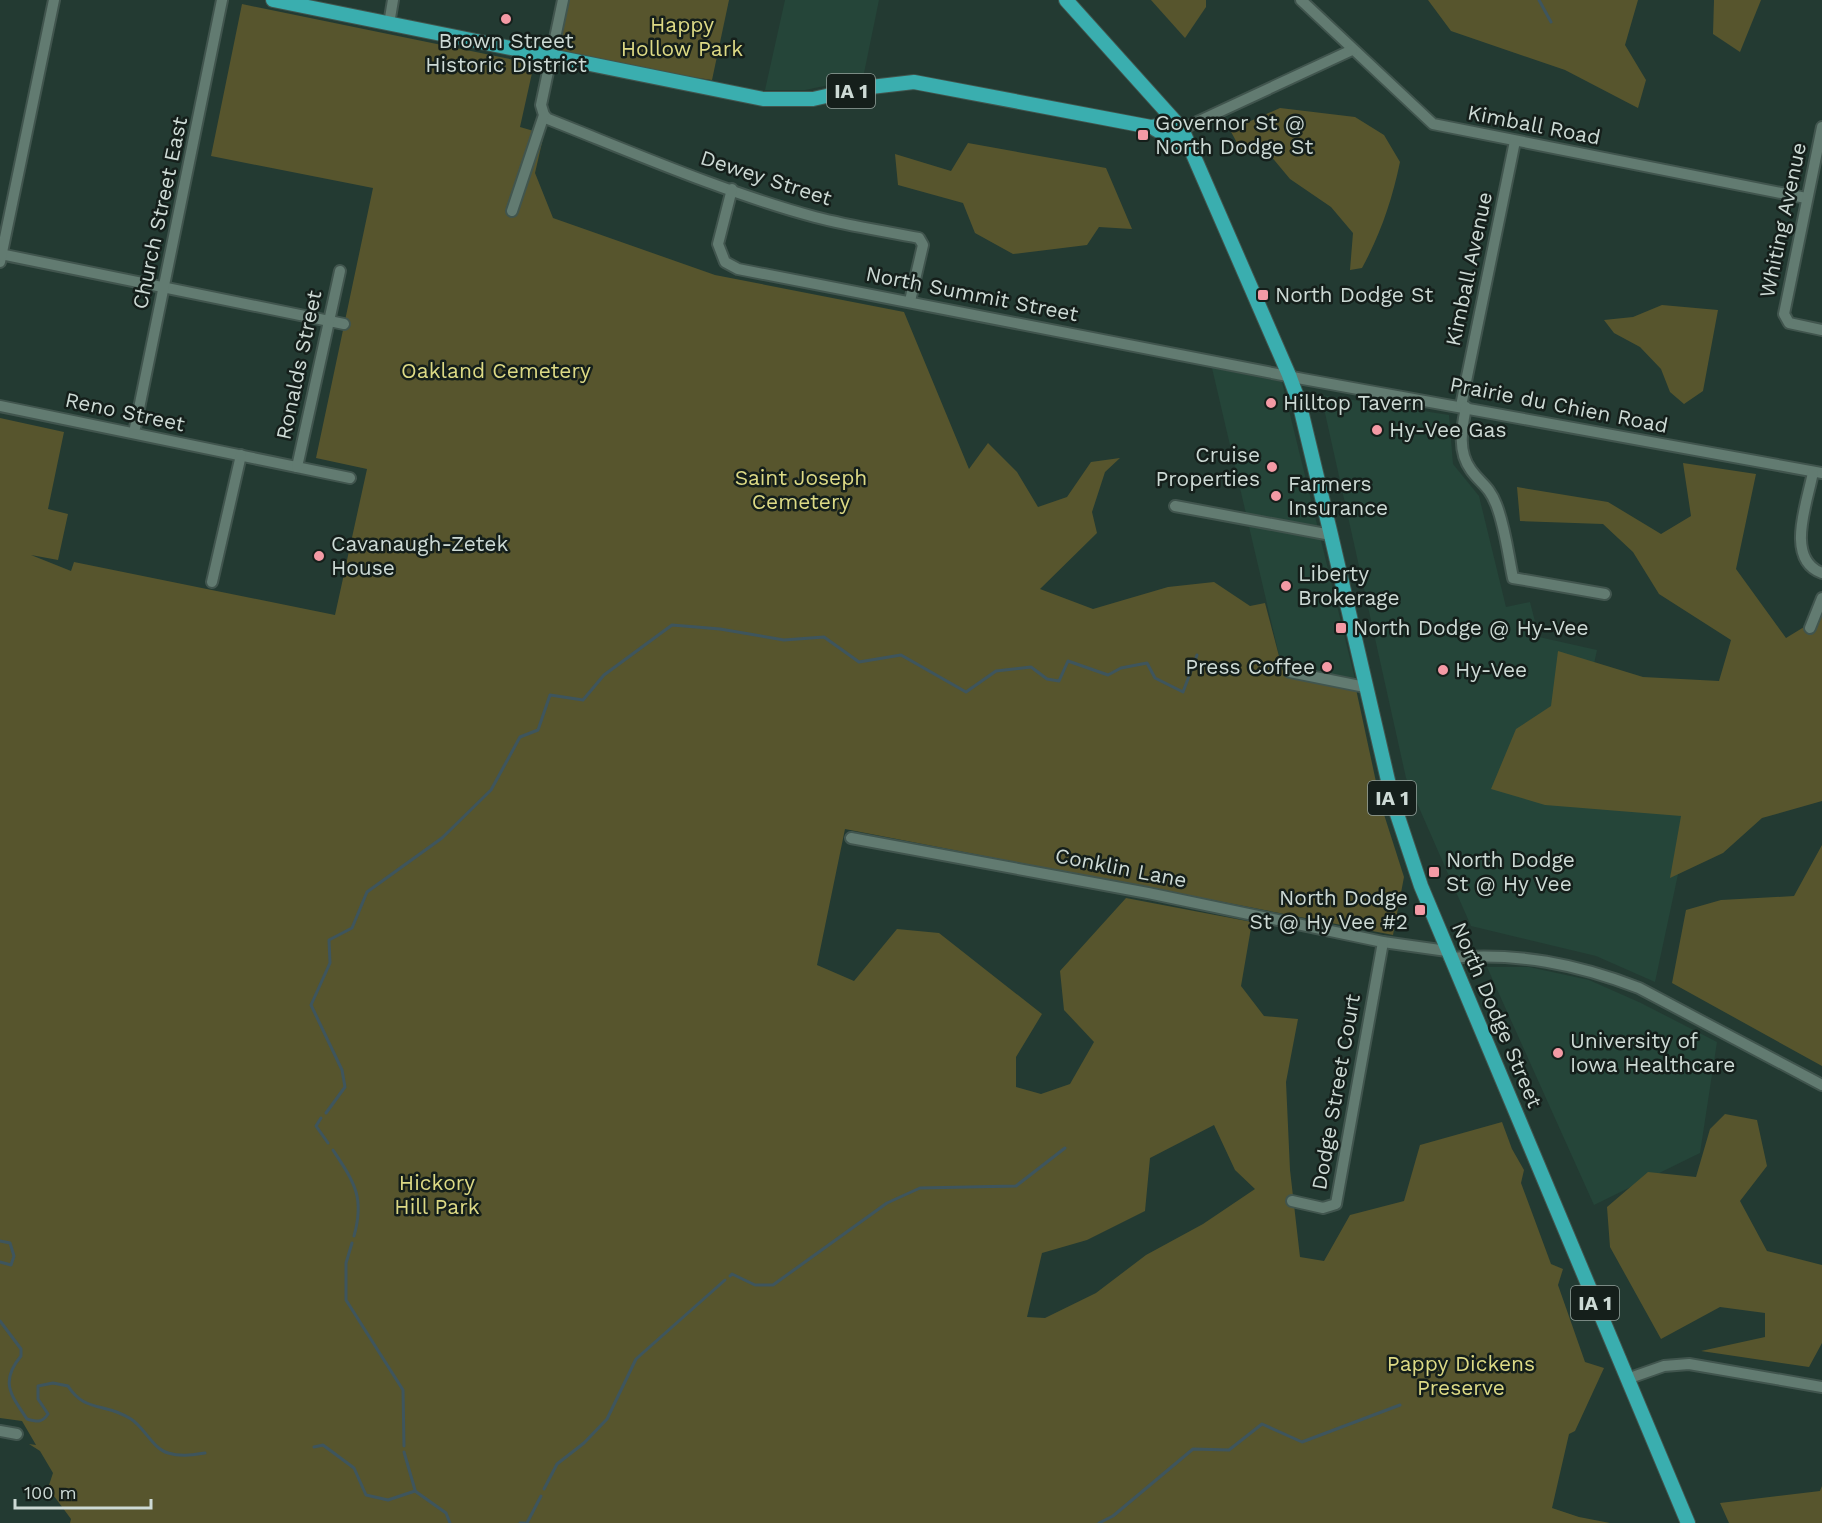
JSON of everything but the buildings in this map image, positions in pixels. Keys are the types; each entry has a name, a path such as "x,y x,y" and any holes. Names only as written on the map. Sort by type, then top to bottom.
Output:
{"main road":[{"name":"IA 1","path":"273,0 763,99 813,99 869,87 914,82 1151,127 1161,125 1182,129"},
{"name":"North Dodge Street","path":"1066,0 1182,129 1289,375 1299,402 1365,687 1393,802 1408,850 1449,955 1688,1523"},
{"path":"1156,101 1158,115 1151,127 1190,149"}],"street":[{"path":"54,0 1,257 344,324"},
{"name":"Church Street East","path":"134,433 222,0"},
{"path":"388,24 393,0"},
{"path":"512,211 544,115 541,105 563,0"},
{"name":"Kimball Road","path":"1301,0 1430,123 1806,198"},
{"path":"1182,129 1352,50"},
{"name":"Dewey Street","path":"544,115 558,123 732,189 813,217 919,238 923,245 910,301"},
{"name":"Whiting Avenue","path":"1822,127 1784,314 1786,320 1794,325 1822,330"},
{"name":"Kimball Avenue","path":"1515,141 1463,406 1461,437 1463,454 1471,470 1485,483 1497,505 1513,578 1605,594"},
{"name":"North Summit Street","path":"732,189 718,244 722,259 731,267 1289,375"},
{"name":"Ronalds Street","path":"297,467 340,271"},
{"name":"Prairie du Chien Road","path":"1289,375 1818,472"},
{"name":"Reno Street","path":"0,406 350,478"},
{"path":"212,582 241,455"},
{"path":"1818,472 1800,543 1805,560 1822,573"},
{"path":"1175,506 1331,535"},
{"path":"1809,628 1822,598"},
{"path":"1290,672 1365,687"},
{"name":"Conklin Lane","path":"851,838 1137,891 1449,955 1491,954 1522,957 1614,978 1639,988 1822,1085"},
{"name":"Dodge Street Court","path":"1292,1200 1323,1208 1336,1204 1383,942"},
{"path":"1627,1379 1664,1366 1689,1364 1822,1387"},
{"path":"0,1431 17,1434"}],"shaded area":[{"path":"785,0 879,0 863,78 805,90 765,90"},
{"path":"1212,368 1282,382 1356,683 1282,668"},
{"path":"1321,395 1449,415 1453,464 1479,496 1506,607 1530,602 1539,637 1597,650 1581,725 1705,748 1655,982 1596,956 1471,926 1406,778"},
{"path":"1487,967 1529,967 1589,980 1641,1003 1717,1042 1700,1153 1594,1205"}],"green space":[{"name":"Happy Hollow Park","path":"566,0 729,0 712,80 552,56"},
{"path":"1151,0 1206,0 1206,7 1185,38"},
{"path":"1428,0 1638,0 1625,45 1646,80 1638,108 1565,70 1451,31"},
{"path":"1714,0 1761,0 1740,52 1713,34"},
{"path":"242,4 534,64 520,127 544,134 535,173 553,218 715,275 904,312 969,469 988,443 1017,472 1038,507 1067,497 1091,462 1120,458 1105,472 1092,512 1097,533 1040,589 1093,609 1168,587 1214,582 1250,606 1265,603 1284,675 1356,689 1381,805 1404,877 1393,935 845,829 817,965 854,981 897,929 939,933 1042,1014 1016,1057 1016,1087 1041,1094 1070,1084 1094,1042 1064,1010 1060,971 1126,898 1252,922 1241,986 1264,1016 1298,1019 1286,1082 1290,1170 1300,1257 1324,1261 1350,1215 1404,1201 1420,1145 1502,1122 1512,1149 1524,1170 1521,1183 1551,1264 1563,1269 1558,1285 1585,1362 1604,1368 1575,1431 1569,1434 1552,1508 1579,1517 1610,1523 70,1523 71,1519 48,1488 53,1473 40,1451 29,1444 36,1445 22,1421 0,1418 0,418 64,432 48,509 68,514 58,560 31,555 71,571 74,562 335,615 367,469 316,458 373,188 211,156","holes":["1214,1125 1235,1170 1255,1189 1203,1224 1146,1255 1096,1293 1045,1318 1027,1317 1042,1253 1087,1240 1145,1211 1150,1158"]},
{"path":"1280,108 1355,117 1384,135 1400,162 1385,216 1362,268 1350,270 1353,233 1331,207 1290,179 1265,149 1242,152 1230,130"},
{"path":"968,143 1106,168 1132,229 1099,227 1087,245 1013,254 975,233 963,203 898,185 895,154 951,171"},
{"path":"1662,305 1718,310 1703,391 1684,404 1670,392 1661,369 1640,347 1614,333 1604,320 1633,317"},
{"path":"1683,463 1756,474 1736,569 1786,638 1822,616 1822,801 1762,818 1723,853 1670,878 1681,816 1545,805 1491,789 1516,729 1551,706 1558,651 1643,677 1719,681 1731,640 1659,594 1633,552 1603,524 1520,521 1517,487 1608,502 1661,534 1691,516"},
{"path":"1822,845 1822,1066 1672,983 1686,910 1721,900 1794,896"},
{"path":"1725,1114 1757,1120 1767,1166 1740,1201 1767,1251 1822,1265 1822,1343 1809,1367 1701,1351 1765,1337 1765,1313 1720,1307 1661,1339 1610,1247 1607,1207 1648,1172 1696,1177 1710,1129"},
{"path":"1822,1486 1822,1523 1729,1523 1720,1503 1820,1491"}],"waterway":[{"path":"1539,0 1551,22"},
{"path":"326,1113 345,1087 342,1070 311,1005 330,963 329,940 352,928 367,892 442,838 491,790 520,737 538,730 550,695 583,700 604,675 672,625 720,629 784,640 824,637 859,662 901,655 966,692 996,671 1031,667 1047,679 1059,681 1068,661 1108,675 1121,668 1147,663 1155,678 1183,692 1197,655"},
{"path":"321,1118 316,1126 328,1143"},
{"path":"730,1276 732,1274 755,1285 773,1285 887,1203 920,1188 1016,1186 1065,1148"},
{"path":"333,1150 356,1190 358,1211 354,1236"},
{"path":"0,1241 10,1243 14,1256 11,1265 0,1262"},
{"path":"352,1243 346,1263 346,1300 403,1390 404,1446"},
{"path":"544,1489 557,1464 584,1443 607,1419 636,1359 725,1280"},
{"path":"0,1321 21,1349 21,1356 9,1380 12,1395 27,1419 39,1421 48,1414 38,1399 38,1386 53,1383 68,1386 81,1400 89,1404 113,1410 131,1419 163,1451 182,1455 205,1453"},
{"path":"1099,1523 1113,1516 1193,1449 1229,1450 1262,1424 1302,1442 1400,1405"},
{"path":"314,1447 323,1445 354,1468 366,1495 388,1500 415,1491 446,1513 450,1523"},
{"path":"404,1452 415,1490"},
{"path":"527,1523 541,1496"},
{"path":"520,1523 525,1523"}],"place":[{"name":"Brown Street Historic District","path":"506,19"},
{"name":"Governor St @ North Dodge St","path":"1143,135"},
{"name":"North Dodge St","path":"1263,295"},
{"name":"Hilltop Tavern","path":"1271,403"},
{"name":"Hy-Vee Gas","path":"1377,430"},
{"name":"Cruise Properties","path":"1272,467"},
{"name":"Farmers Insurance","path":"1276,496"},
{"name":"Cavanaugh-Zetek House","path":"319,556"},
{"name":"Liberty Brokerage","path":"1286,586"},
{"name":"North Dodge @ Hy-Vee","path":"1341,628"},
{"name":"Press Coffee","path":"1327,667"},
{"name":"Hy-Vee","path":"1443,670"},
{"name":"North Dodge St @ Hy Vee","path":"1434,872"},
{"name":"North Dodge St @ Hy Vee #2","path":"1420,910"},
{"name":"University of Iowa Healthcare","path":"1558,1053"}],"park label":[{"name":"Oakland Cemetery","path":"496,371"},
{"name":"Saint Joseph Cemetery","path":"801,490"},
{"name":"Hickory Hill Park","path":"437,1195"},
{"name":"Pappy Dickens Preserve","path":"1461,1376"}]}
